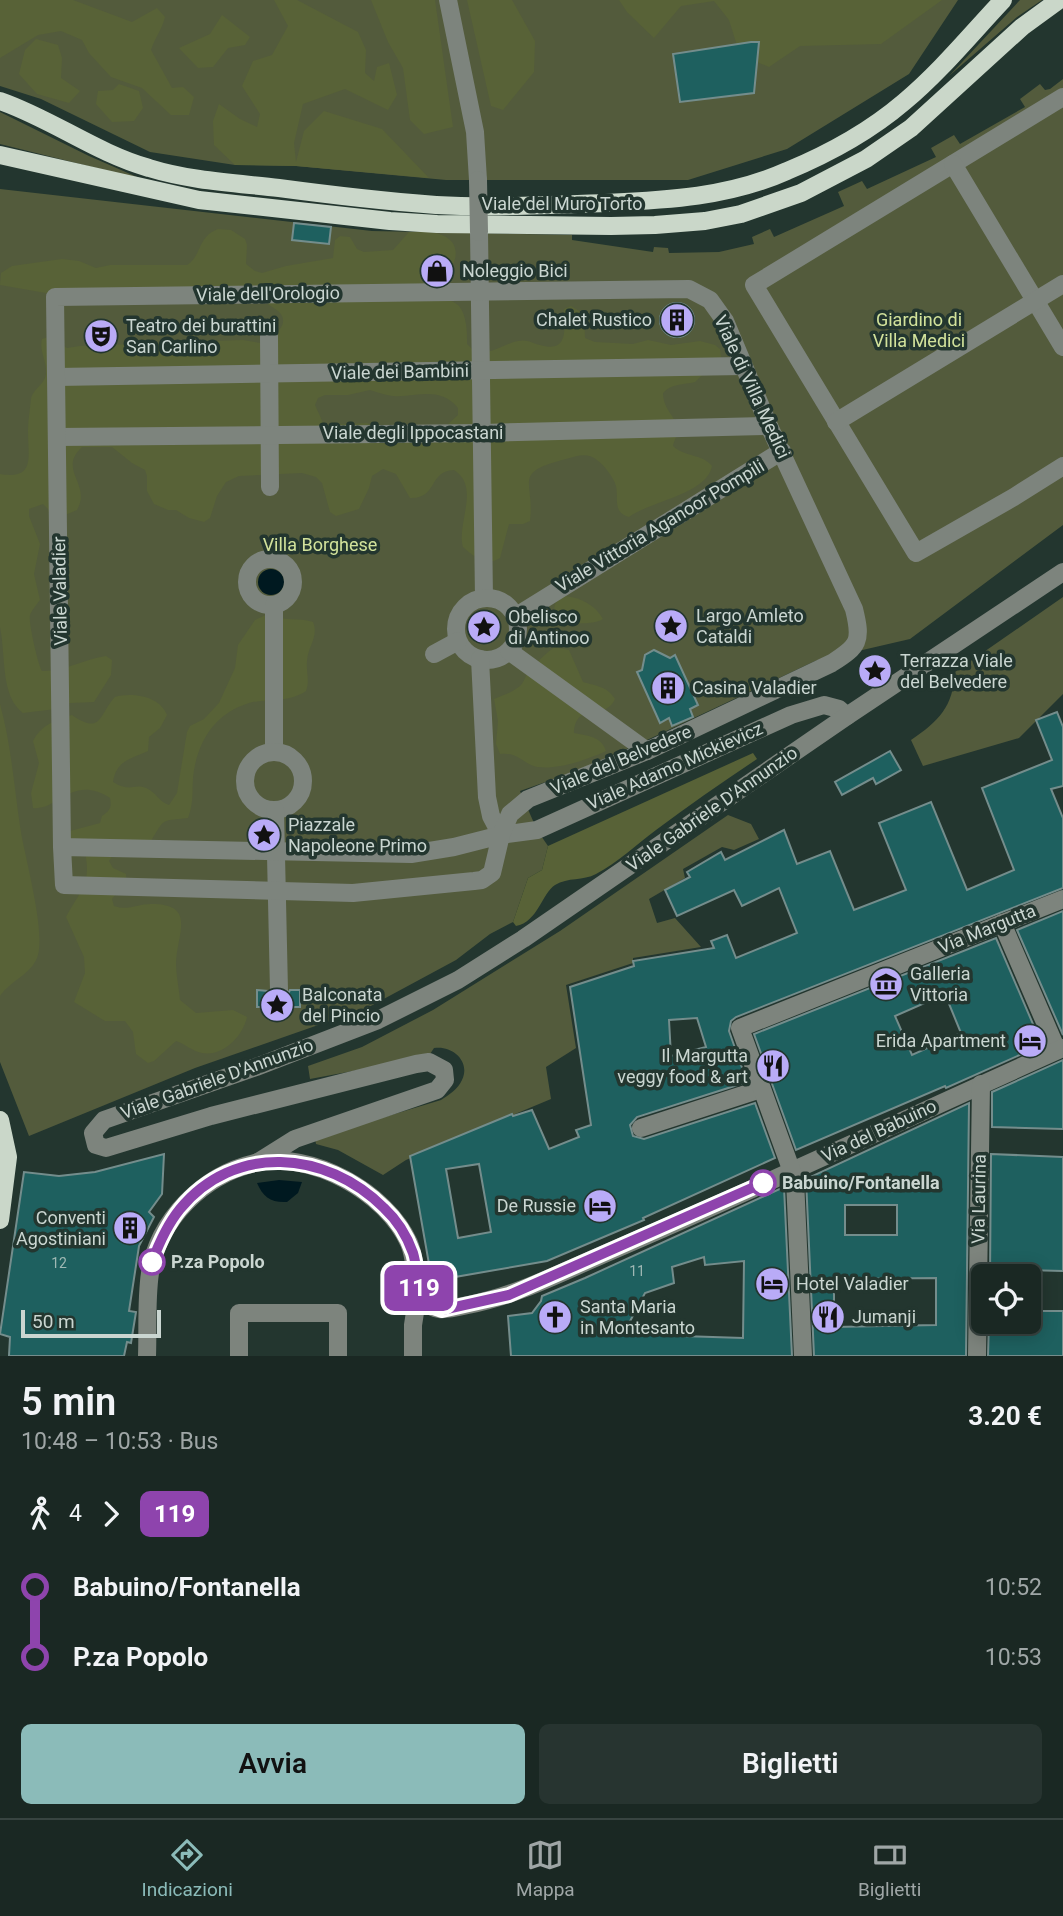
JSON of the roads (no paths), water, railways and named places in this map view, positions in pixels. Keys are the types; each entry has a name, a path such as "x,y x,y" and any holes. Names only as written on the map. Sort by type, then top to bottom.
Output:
{"main road":[{"name":"Viale del Muro Torto","path":"0,101 32,114 121,159 150,169 197,178 338,196 438,205 586,204 684,198 753,184 806,163 849,140 895,110 918,90 1003,0"},
{"name":"Viale del Muro Torto","path":"0,155 199,200 368,219 437,224 611,226 705,221 741,214 802,193 866,159 922,118 998,47 1059,0"},
{"path":"0,1120 8,1166 0,1220"}],"street":[{"path":"448,0 475,132 478,180 484,598"},
{"path":"1063,97 754,285 916,553 1063,466"},
{"path":"953,164 1063,347"},
{"path":"836,422 1063,284"},
{"name":"Viale di Villa Medici","path":"480,291 689,289 710,300 725,321 769,426 854,609"},
{"name":"Viale dell'Orologio","path":"55,297 480,291"},
{"name":"Viale Valadier","path":"55,297 64,884 277,892"},
{"path":"269,337 271,487"},
{"name":"Viale dei Bambini","path":"57,377 743,366"},
{"name":"Viale degli Ippocastani","path":"57,437 482,433 769,426"},
{"name":"Viale Vittoria Aganoor Pompili","path":"515,617 782,451"},
{"path":"847,716 1063,572"},
{"path":"496,599 508,606 515,617 515,640 509,650 500,656 480,659 463,649 458,641 457,618 463,608 472,601 496,599"},
{"path":"274,605 274,752"},
{"name":"Viale del Belvedere","path":"501,835 510,814 528,799 647,751 850,652 856,645 859,631 854,609"},
{"path":"434,654 458,641"},
{"path":"509,650 647,751"},
{"path":"277,892 353,892 482,880 492,873 501,835 493,821 487,797 480,659"},
{"name":"Viale Adamo Mickievicz","path":"501,835 537,830 801,711 831,706 847,716"},
{"name":"Viale Gabriele D'Annunzio","path":"258,1162 295,1139 437,1090 445,1080 444,1070 429,1062 416,1064 211,1116 106,1148 96,1144 93,1133 95,1127 104,1119 256,1067 378,1020 437,992 532,934 847,716"},
{"path":"274,752 291,757 302,771 303,780 298,797 292,804 275,810 266,809 251,799 245,782 250,764 256,758 274,752"},
{"path":"275,810 279,990"},
{"path":"62,847 411,854 454,848 501,835"},
{"name":"Via Margutta","path":"803,1356 795,1190 791,1171 740,1028 1063,899"},
{"path":"1002,923 1060,1049"},
{"name":"Via del Babuino","path":"418,1287 428,1304 442,1310 503,1297 651,1234 1060,1049"},
{"name":"Via Laurina","path":"977,1356 981,1084"},
{"path":"641,1128 761,1089"},
{"path":"148,1356 152,1262 167,1229 180,1210 209,1183 258,1162 284,1161 319,1169 347,1180 370,1195 395,1219 406,1236 414,1257 418,1287 413,1325 413,1356"},
{"path":"239,1356 239,1313 338,1313 338,1356"}],"water":[{"path":"271,569 280,573 284,582 280,591 271,595 262,591 258,582 262,573"},
{"path":"279,1180 302,1182 298,1193 287,1202 268,1198 257,1183"}],"place":[{"name":"Noleggio Bici","path":"437,271"},
{"name":"Chalet Rustico","path":"677,320"},
{"name":"Teatro dei burattini San Carlino","path":"101,336"},
{"name":"Largo Amleto Cataldi","path":"671,626"},
{"name":"Obelisco di Antinoo","path":"484,627"},
{"name":"Terrazza Viale del Belvedere","path":"875,671"},
{"name":"Casina Valadier","path":"668,688"},
{"name":"Piazzale Napoleone Primo","path":"264,835"},
{"name":"Galleria Vittoria","path":"886,984"},
{"name":"Balconata del Pincio","path":"277,1005"},
{"name":"Erida Apartment","path":"1030,1041"},
{"name":"Il Margutta veggy food & art","path":"773,1066"},
{"name":"Babuino/Fontanella","path":"763,1183"},
{"name":"De Russie","path":"600,1206"},
{"name":"Conventi Agostiniani","path":"130,1228"},
{"name":"P.za Popolo","path":"152,1262"},
{"name":"Hotel Valadier","path":"772,1284"},
{"name":"Santa Maria in Montesanto","path":"555,1317"},
{"name":"Jumanji","path":"828,1317"}],"park label":[{"name":"Giardino di Villa Medici","path":"919,330"},
{"name":"Villa Borghese","path":"320,545"}]}
